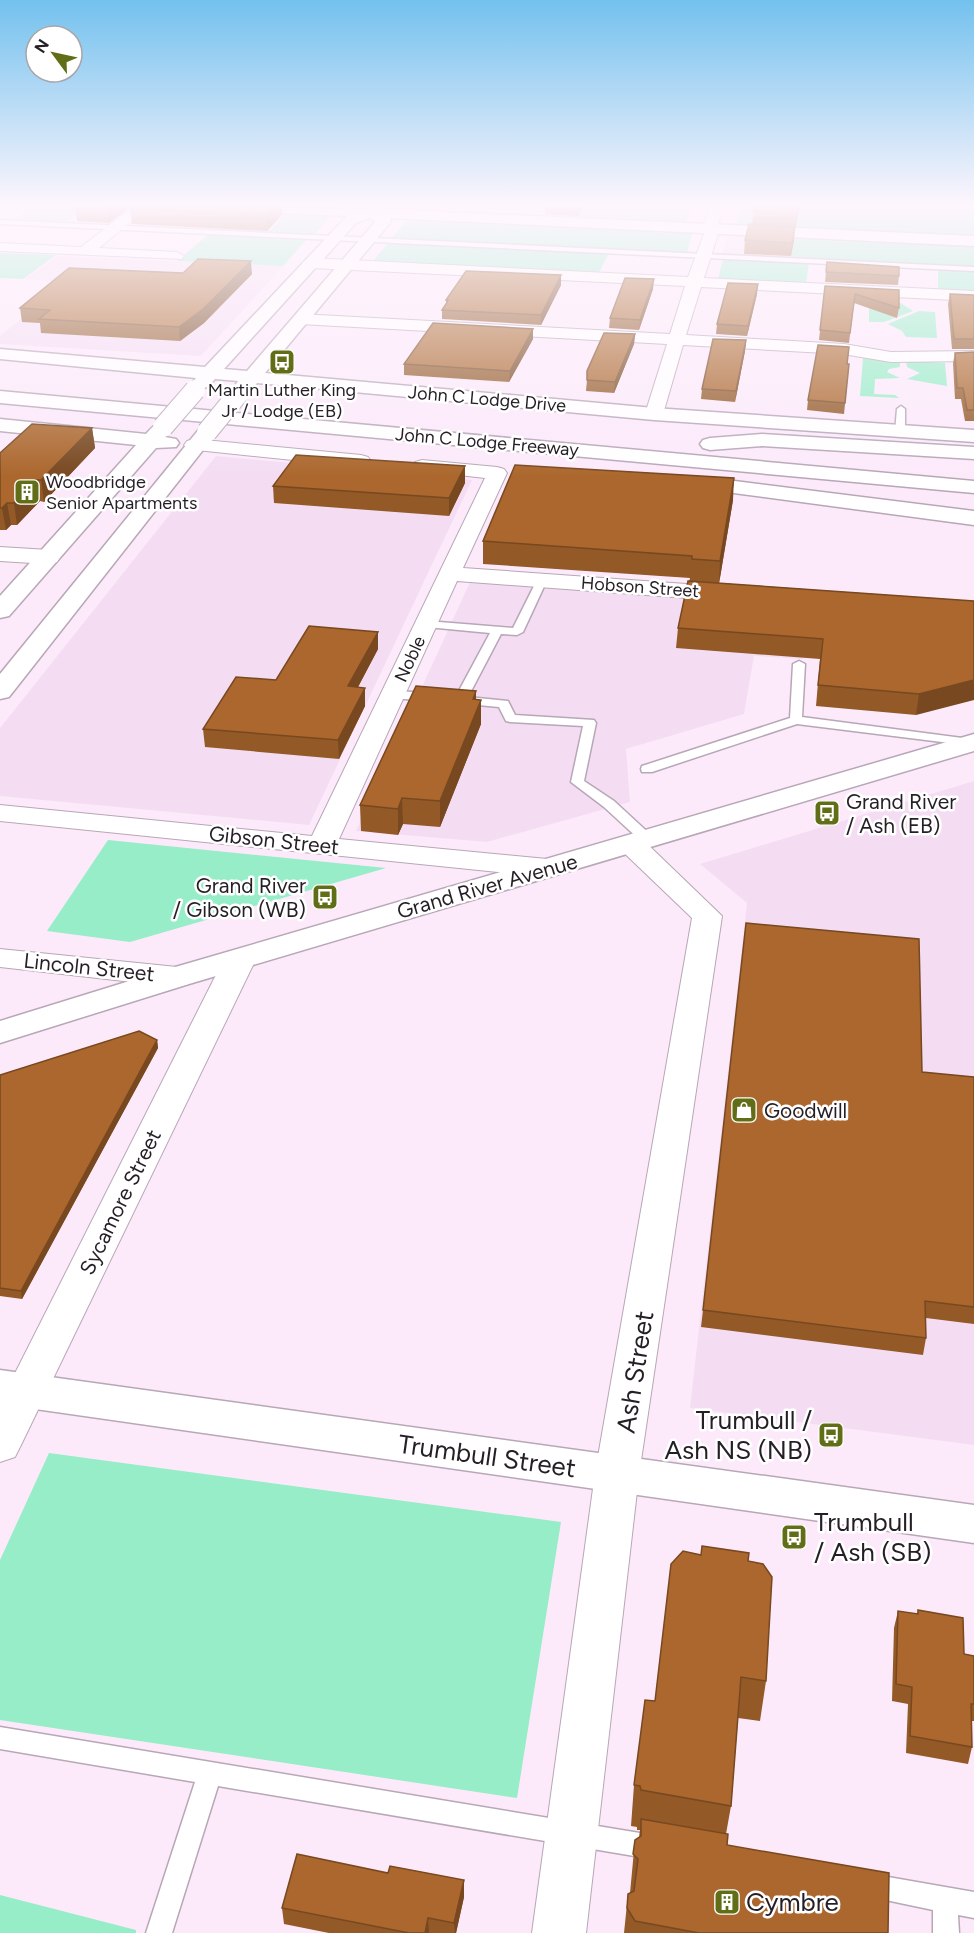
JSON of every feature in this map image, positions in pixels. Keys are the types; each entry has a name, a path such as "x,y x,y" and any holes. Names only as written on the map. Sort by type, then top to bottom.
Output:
{"main road":[{"path":"0,611 158,434 209,373 279,297"},
{"path":"0,691 12,661 319,297"},
{"name":"John C Lodge Drive","path":"0,354 654,414 974,436"},
{"name":"John C Lodge Freeway","path":"0,380 974,468"},
{"name":"John C Lodge Freeway","path":"0,397 974,487"},
{"path":"0,425 158,434 201,439"},
{"path":"324,427 387,444 666,479"},
{"path":"710,444 762,440 974,453"},
{"path":"690,482 974,518"},
{"name":"Grand River Avenue","path":"0,1032 177,977 972,743"},
{"name":"Trumbull Street","path":"13,1389 974,1524"}],"street":[{"path":"654,414 689,297"},
{"path":"303,316 845,346 863,354 937,358 962,351 974,356"},
{"path":"201,439 385,463"},
{"name":"Noble","path":"322,845 497,473 409,465"},
{"path":"0,554 41,565"},
{"path":"0,571 41,565"},
{"name":"Hobson Street","path":"450,574 752,596"},
{"name":"Gibson Street","path":"0,813 547,868"},
{"name":"Ash Street","path":"559,1933 617,1474 707,915 639,841"},
{"name":"Lincoln Street","path":"0,958 177,977"},
{"name":"Sycamore Street","path":"0,1445 13,1389 240,959"}],"lane":[{"path":"900,432 901,409"},
{"path":"427,624 516,632 531,607 542,580"},
{"path":"460,700 497,630"},
{"path":"796,720 799,664"},
{"path":"394,695 504,704 510,718 590,723 577,782 609,804 639,841"},
{"path":"647,769 796,720 972,743"},
{"path":"0,1737 680,1852"},
{"path":"159,1933 210,1773"},
{"path":"853,1883 974,1905"},
{"path":"945,1899 946,1933"}],"shaded area":[{"path":"47,297 255,297 201,356 0,344 0,336"},
{"path":"216,456 472,480 309,825 0,796 0,728"},
{"path":"470,582 807,606 803,659 754,656 744,714 626,749 630,802 487,842 356,831"},
{"path":"974,781 974,1445 690,1408 747,903 700,864"}],"green space":[{"path":"869,297 899,298 899,302 913,311 884,322 869,322"},
{"path":"919,311 935,312 937,338 906,337 902,331 888,324"},
{"path":"863,358 900,361 900,367 889,369 887,372 900,378 875,379 874,394 895,395 899,398 860,396"},
{"path":"906,361 945,363 947,386 907,379 920,373 907,367"},
{"path":"108,840 386,868 130,942 47,931"},
{"path":"49,1453 561,1522 517,1798 0,1720 0,1560"},
{"path":"0,1895 136,1930 136,1933 0,1933"}],"building":[{"path":"33,297 215,297 179,327 39,319 50,310 20,308"},
{"path":"448,297 550,297 541,315 442,310 448,300 446,300"},
{"path":"618,297 648,297 640,320 610,318"},
{"path":"724,297 755,297 748,326 717,324"},
{"path":"824,297 855,297 850,333 820,330"},
{"path":"865,297 899,297 899,308"},
{"path":"950,297 974,297 974,339 954,339"},
{"path":"433,323 533,329 510,371 404,364"},
{"path":"604,333 635,334 615,382 587,380 587,371"},
{"path":"713,339 746,340 736,391 702,389"},
{"path":"818,345 849,347 845,403 808,400"},
{"path":"974,352 974,410 967,410 963,388 957,388 955,353"},
{"path":"32,424 92,428 41,480 37,480 14,503 7,503 0,508 0,453"},
{"path":"296,455 465,466 449,498 273,486"},
{"path":"515,465 734,478 720,561 692,559 692,556 483,541"},
{"path":"688,581 974,601 974,680 919,694 818,685 823,639 678,628"},
{"path":"309,626 378,632 348,686 365,688 338,740 203,729 236,677 276,680"},
{"path":"416,686 476,691 473,699 481,700 440,801 402,798 398,809 360,805"},
{"path":"746,923 919,939 922,1072 974,1077 974,1307 925,1301 926,1338 703,1310"},
{"path":"139,1031 157,1040 21,1291 0,1288 0,1075"},
{"path":"702,1546 749,1553 748,1561 763,1564 772,1577 766,1681 741,1677 731,1806 641,1790 640,1786 634,1785 645,1700 655,1701 671,1564 683,1551 701,1555"},
{"path":"918,1610 963,1618 964,1654 974,1656 974,1704 971,1704 972,1747 910,1736 912,1687 896,1684 898,1611 918,1614"},
{"path":"641,1819 728,1834 727,1845 889,1873 888,1933 699,1933 635,1921 627,1908 628,1894 634,1891 638,1859 633,1854 635,1840 641,1836"},
{"path":"297,1854 388,1873 390,1866 464,1880 454,1923 428,1918 425,1933 409,1933 282,1908"}],"place":[{"name":"Martin Luther King Jr / Lodge (EB)","path":"282,362"},
{"name":"Woodbridge Senior Apartments","path":"27,492"},
{"name":"Grand River / Ash (EB)","path":"827,813"},
{"name":"Grand River / Gibson (WB)","path":"325,897"},
{"name":"Goodwill","path":"744,1110"},
{"name":"Trumbull / Ash NS (NB)","path":"831,1435"},
{"name":"Trumbull / Ash (SB)","path":"794,1537"},
{"name":"Cymbre","path":"727,1902"}]}
